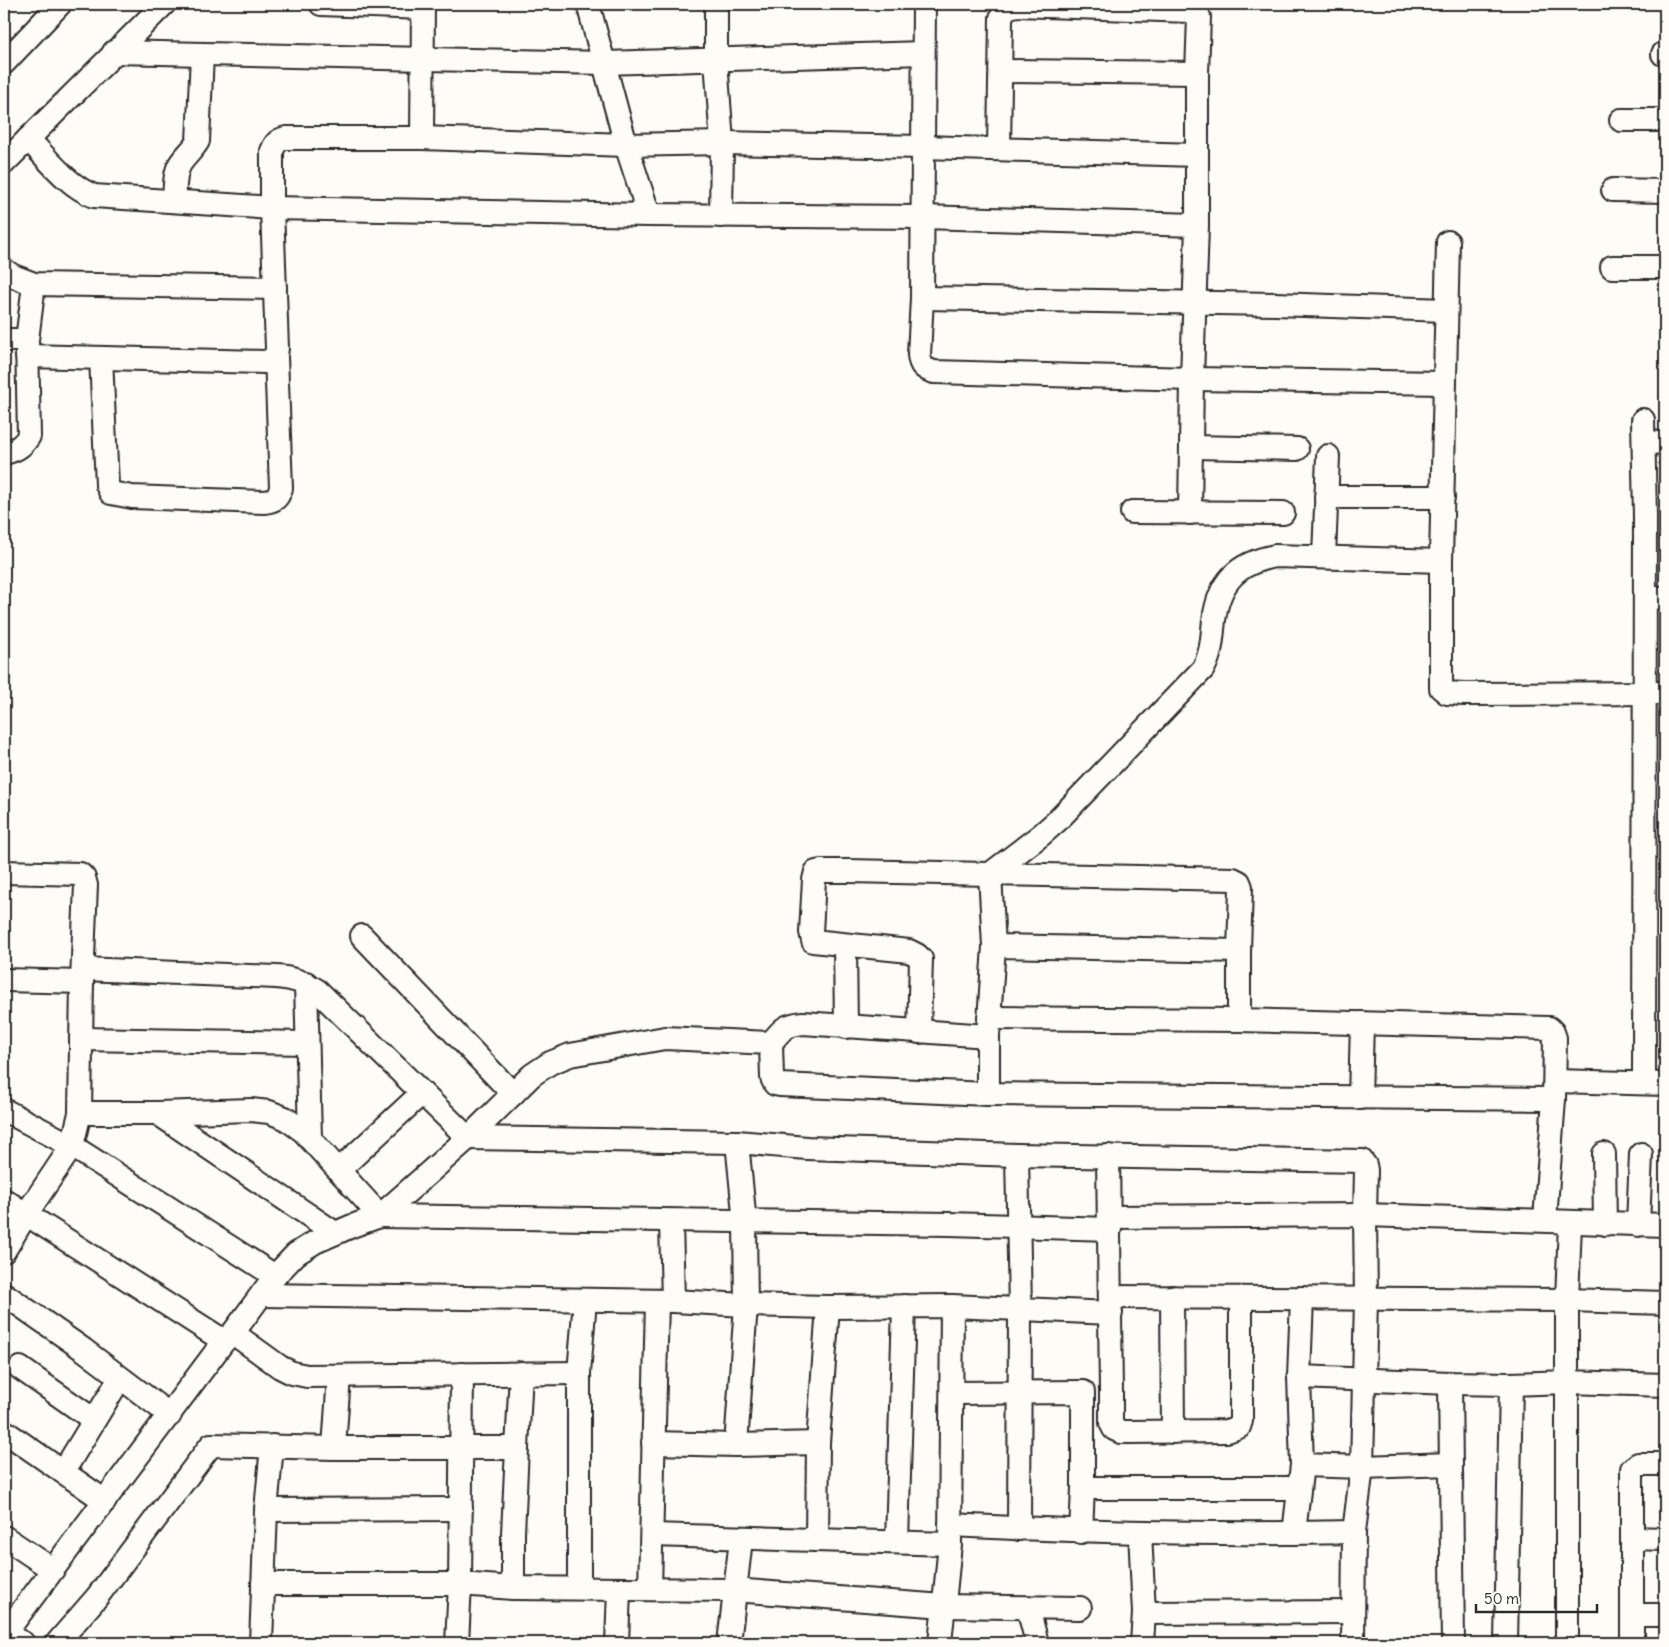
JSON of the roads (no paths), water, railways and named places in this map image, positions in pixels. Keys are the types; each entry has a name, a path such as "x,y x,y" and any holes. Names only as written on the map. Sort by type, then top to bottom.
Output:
{"street":[{"path":"4,63 60,4"},
{"path":"4,163 164,4"},
{"path":"320,4 423,6 422,138"},
{"path":"588,4 626,145 649,215"},
{"path":"716,4 716,60 722,143 721,216"},
{"path":"924,4 922,298 919,355 920,363 924,369 934,372 1192,379 1445,383"},
{"path":"999,149 1002,18 1005,8 1018,5 1173,8 1190,11 1199,17 1197,225 1190,513"},
{"path":"114,52 605,63 923,53"},
{"path":"174,201 178,169 181,162 198,141 202,55"},
{"path":"1002,71 1197,73"},
{"path":"1621,120 1665,120"},
{"path":"101,358 107,485 111,493 132,497 264,502 272,501 279,497 281,488 272,208 272,151 274,145 279,140 286,138 422,138 626,145 722,143 1197,155"},
{"path":"28,140 82,191 94,196 272,208 721,216 922,217 1197,225"},
{"path":"1613,190 1665,191"},
{"path":"1448,242 1441,561 1441,688 1447,692 1464,694 1655,693"},
{"path":"1612,267 1665,267"},
{"path":"4,270 13,276 34,284 275,288"},
{"path":"4,453 18,449 29,436 27,348 34,284"},
{"path":"922,298 1275,304 1446,310"},
{"path":"4,340 27,348 101,358 264,362 272,360 276,356"},
{"path":"1545,1220 1554,1090 1555,1038 1549,1028 1239,1020 989,1027 919,1032 803,1023 791,1024 783,1028 771,1044 772,1078 775,1084 988,1094 1360,1098 1554,1090 1655,1083 1655,443 1644,420"},
{"path":"1192,447 1297,448"},
{"path":"1324,557 1328,456"},
{"path":"1326,497 1443,497"},
{"path":"1132,512 1283,513"},
{"path":"990,874 1041,835 1063,815 1203,669 1212,649 1217,601 1233,575 1245,565 1275,556 1441,561"},
{"path":"919,1032 921,959 909,950 845,946 813,941 814,880 816,872 848,871 1233,879 1239,882 1241,888 1239,1020"},
{"path":"4,872 80,874 84,878 86,885 82,975 80,1113 72,1146 4,1251"},
{"path":"988,1094 989,1027 994,946 990,874"},
{"path":"362,936 513,1094"},
{"path":"845,946 846,1027"},
{"path":"994,946 1239,951"},
{"path":"4,980 82,975 293,978 306,983 318,991 468,1138 737,1142 807,1148 1017,1155 1362,1161 1365,1164 1366,1170 1366,1300 1362,1467 1354,1532 1353,1643"},
{"path":"306,983 310,1138"},
{"path":"1360,1098 1362,1023"},
{"path":"23,1643 4,1635 228,1337 275,1276 296,1254 315,1242 380,1216 468,1138 532,1075 550,1063 570,1055 665,1038 771,1044"},
{"path":"81,1039 307,1043"},
{"path":"338,1170 422,1093"},
{"path":"4,1110 72,1146 275,1276"},
{"path":"80,1113 251,1110 269,1112 285,1118 304,1131 380,1216 1020,1226 1365,1215 1665,1225"},
{"path":"157,1113 336,1233"},
{"path":"736,1444 746,1306 745,1222 737,1142"},
{"path":"1604,1154 1605,1224"},
{"path":"1638,1225 1641,1154"},
{"path":"1017,1155 1020,1226 1019,1529"},
{"path":"1108,1156 1111,1392 1112,1423 1114,1429 1130,1432 1173,1432 1227,1431 1239,1427 1241,1421 1242,1298"},
{"path":"4,1200 228,1337 292,1373 308,1376 578,1373"},
{"path":"650,1589 653,1443 671,1222"},
{"path":"1567,1643 1567,1300 1570,1222"},
{"path":"4,1294 84,1350 170,1415"},
{"path":"262,1295 665,1301 746,1306 952,1306 1020,1310 1111,1305 1172,1297 1366,1300 1567,1300 1665,1303"},
{"path":"1172,1297 1173,1432"},
{"path":"1294,1533 1302,1465 1299,1377 1302,1298"},
{"path":"579,1588 578,1373 585,1300"},
{"path":"897,1542 904,1306"},
{"path":"940,1643 950,1534 952,1306"},
{"path":"817,1540 818,1443 828,1307"},
{"path":"20,1368 94,1420"},
{"path":"513,1588 513,1533 521,1373"},
{"path":"457,1643 460,1584 462,1374"},
{"path":"334,1448 339,1376"},
{"path":"1299,1377 1450,1383 1511,1384 1567,1382 1665,1385"},
{"path":"63,1472 120,1378"},
{"path":"1450,1383 1453,1643"},
{"path":"1506,1643 1511,1384"},
{"path":"1081,1532 1083,1392"},
{"path":"952,1393 1111,1392"},
{"path":"4,1431 105,1501"},
{"path":"653,1443 818,1443"},
{"path":"57,1643 97,1597 211,1445 334,1448 517,1448"},
{"path":"261,1643 266,1510 272,1446"},
{"path":"1302,1465 1362,1467 1451,1464"},
{"path":"1632,1643 1632,1469 1638,1464 1665,1464"},
{"path":"1083,1488 1299,1488"},
{"path":"266,1510 460,1509"},
{"path":"652,1535 897,1542 950,1534 1019,1529 1081,1532 1354,1532"},
{"path":"1140,1532 1144,1613 1142,1643"},
{"path":"4,1537 52,1569"},
{"path":"729,1643 741,1538"},
{"path":"1632,1538 1665,1539"},
{"path":"263,1584 460,1584 513,1588 734,1590 944,1606 1080,1608"},
{"path":"617,1643 620,1589"},
{"path":"1028,1608 1037,1643"},
{"path":"1144,1613 1352,1612"},
{"path":"1632,1615 1665,1615"}]}
